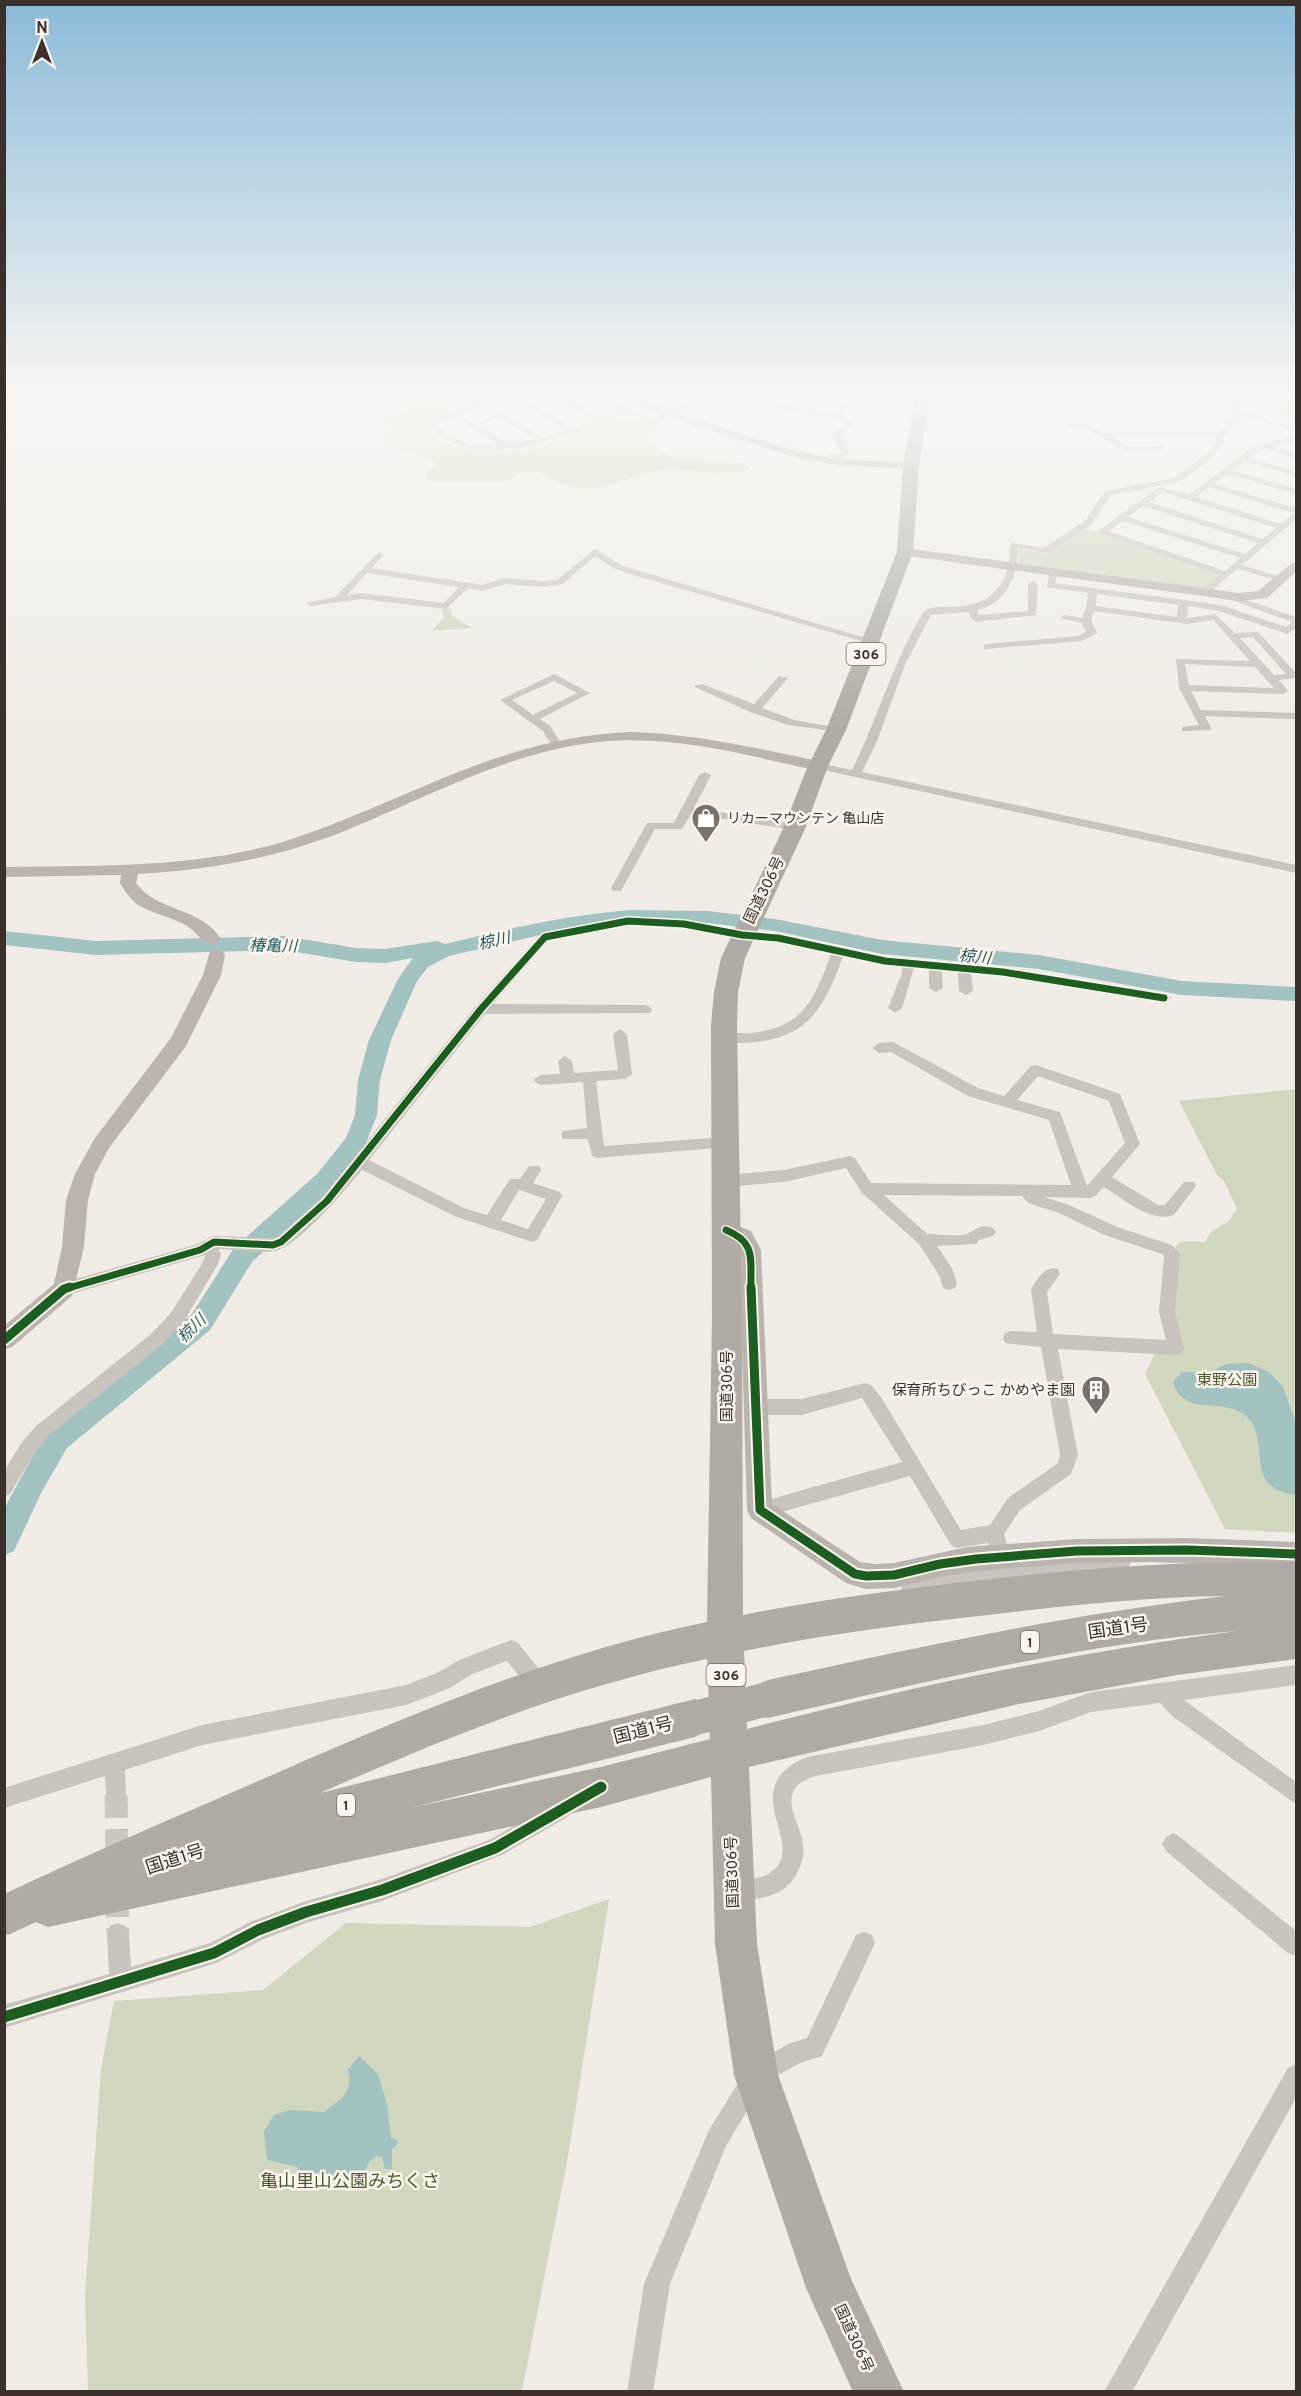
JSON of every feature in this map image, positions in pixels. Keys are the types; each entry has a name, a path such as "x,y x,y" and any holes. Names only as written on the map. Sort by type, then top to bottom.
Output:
{"highway":[{"name":"国道306号","path":"879,2391 830,2288 756,2075 736,1944 732,1890 725,1637 724,1037 726,992 733,958 795,827 818,766 836,730 872,641 905,552 908,505"},
{"path":"6,1915 90,1873 452,1717 539,1685 626,1660 725,1637 871,1610 1071,1588 1190,1580 1296,1579"},
{"name":"国道1号","path":"6,1915 349,1804 768,1700 1039,1640 1175,1620 1296,1608"},
{"path":"6,1915 601,1786 789,1737 1019,1685 1177,1657 1296,1641"}],"street":[{"path":"974,610 973,615 976,618 1033,613 1014,567 1014,545 1046,551 1088,523 1100,505"},
{"path":"1140,505 1101,532 1226,574"},
{"path":"1148,505 1264,542"},
{"path":"1212,505 1283,527"},
{"path":"905,552 1014,567 1093,591 1183,603 1200,596 1295,516 1264,505"},
{"path":"1123,518 1245,557"},
{"path":"365,570 483,588 504,580 542,584 560,582 595,552 624,569 872,641"},
{"path":"337,600 379,555"},
{"path":"1236,566 1281,580"},
{"path":"1253,605 1296,567"},
{"path":"856,774 872,741 900,665 927,613 932,610 974,610 985,606 1020,582 1051,579 1200,596 1248,597 1270,591"},
{"path":"310,603 361,596 446,606 466,585"},
{"path":"987,647 1079,639 1092,633 1086,621 1087,613 1091,608 1093,591"},
{"path":"1200,596 1221,608 1292,633 1296,622 1222,595"},
{"path":"1182,620 1183,603"},
{"path":"1091,608 1182,620 1215,617 1272,678 1292,705"},
{"path":"1065,618 1086,621"},
{"path":"1233,636 1255,634 1294,676 1272,678"},
{"path":"1186,729 1206,728 1184,688 1180,661 1258,664"},
{"path":"533,719 585,693 554,677 505,700 547,729 556,744"},
{"path":"754,710 783,678"},
{"path":"698,686 754,710 792,723 836,730"},
{"path":"1184,688 1292,705"},
{"path":"1198,713 1292,705"},
{"path":"4,872 131,868 221,861 292,844 346,825 504,759 556,744 617,736 669,737 715,744 1296,869"},
{"path":"618,888 651,825 678,827 705,775"},
{"path":"687,810 795,827"},
{"path":"64,1289 73,1247 77,1200 85,1174 102,1143 178,1041 212,975 214,947 204,928 189,918 146,902 135,895 128,883 131,868"},
{"path":"4,1340 64,1289 200,1250 216,1243 273,1245 289,1236 320,1208 360,1162 481,1009 545,937 628,921 684,924 742,936 778,938 838,953 908,964 1017,974 1164,998"},
{"path":"724,1037 737,1039 765,1035 790,1026 804,1017 821,997 838,953"},
{"path":"895,1008 908,973 908,964"},
{"path":"935,966 936,988"},
{"path":"964,968 966,991"},
{"path":"481,1009 645,1010"},
{"path":"540,1080 625,1074 620,1034"},
{"path":"879,1048 893,1047 973,1092 1008,1100 1055,1116 1080,1191"},
{"path":"566,1061 568,1078"},
{"path":"867,1189 1090,1192 1133,1144 1115,1098 1036,1070 1008,1100"},
{"path":"590,1077 597,1152 724,1143"},
{"path":"568,1135 596,1133"},
{"path":"360,1162 459,1212 532,1236 555,1196 515,1183 491,1222"},
{"path":"725,1181 784,1176 850,1162 867,1189 924,1240 946,1273 949,1282"},
{"path":"524,1185 534,1170"},
{"path":"1103,1179 1156,1211 1169,1211 1189,1186"},
{"path":"1011,1338 1176,1348 1167,1312 1172,1254 1167,1249 1112,1232 1064,1209 1033,1199 1024,1190"},
{"path":"726,1230 743,1237 750,1250 760,1510"},
{"path":"924,1240 971,1240 974,1235 988,1232"},
{"path":"4,1488 28,1448 42,1431 157,1339 177,1318 210,1264 216,1243"},
{"path":"760,1510 855,1574 873,1578 893,1577 998,1544 1014,1504 1065,1468 1069,1455 1039,1290 1052,1274"},
{"path":"756,1407 802,1407 865,1390 875,1402 957,1539 1080,1550 1222,1550 1296,1554"},
{"path":"760,1510 914,1467"},
{"path":"871,1610 920,1589 968,1579 1038,1569 1222,1550"},
{"path":"4,1797 202,1735 406,1695 442,1681 466,1667 511,1650 539,1685"},
{"path":"732,1890 774,1884 789,1869 794,1852 781,1797 784,1786 798,1771 831,1762 983,1735 1039,1720 1092,1702 1296,1675"},
{"path":"1162,1691 1179,1709 1296,1794"},
{"path":"115,1763 116,1795"},
{"path":"4,2017 214,1953 258,1930 306,1912 382,1890 495,1848 601,1786"},
{"path":"1173,1844 1296,1945"},
{"path":"118,1935 120,1981"},
{"path":"640,2391 657,2284 717,2138 756,2075 796,2052 814,2048 864,1943"},
{"path":"1116,2391 1296,2076"}],"green space":[{"path":"1083,528 1223,575 1205,589 1019,563 1018,549 1047,553"},
{"path":"443,608 450,608 452,616 472,628 432,631 443,618"},
{"name":"東野公園","path":"1296,1089 1296,1533 1225,1529 1145,1374 1154,1355 1169,1342 1176,1246 1187,1241 1205,1242 1211,1232 1229,1221 1237,1209 1179,1101"},
{"name":"亀山里山公園みちくさ","path":"609,1899 567,2162 522,2391 88,2392 85,2295 101,2069 114,2001 263,1990 346,1923 530,1927"}],"water":[{"path":"1228,1364 1251,1364 1269,1372 1283,1387 1296,1423 1296,1495 1279,1491 1269,1484 1260,1463 1254,1427 1247,1417 1227,1407 1195,1404 1186,1400 1178,1393 1173,1382 1182,1372 1208,1372"},
{"path":"359,2056 378,2074 387,2104 391,2138 397,2140 397,2145 392,2149 392,2169 385,2169 382,2157 377,2156 369,2162 358,2184 328,2177 299,2174 298,2167 267,2160 264,2132 274,2115 289,2110 324,2112 345,2095 349,2085 348,2070"}],"waterway":[{"name":"椋川","path":"4,1541 31,1484 57,1439 201,1322 243,1255 325,1181 356,1142 366,1115 369,1080 380,1040 408,979 421,962 443,951 540,928 593,919 630,916 708,917 775,925 882,947 1039,962 1182,988 1296,994"},
{"name":"椿亀川","path":"4,938 96,948 284,943 356,955 385,956 437,948"}],"tunnel":[{"path":"116,1795 117,1864"},
{"path":"117,1894 118,1934"}],"cycle path":[{"path":"4,1340 64,1289 200,1250 214,1242 273,1245 281,1242 327,1201 481,1009 545,937 628,921 684,924 742,935 778,938 885,961 1003,972 1164,998"},
{"path":"726,1230 743,1237 750,1250 760,1510 855,1574 876,1577 967,1560 1077,1551 1187,1550 1296,1554"},
{"path":"4,2017 214,1953 258,1930 306,1912 382,1890 495,1848 601,1787"}],"place":[{"name":"リカーマウンテン 亀山店","path":"706,844"},
{"name":"保育所ちびっこ かめやま園","path":"1096,1416"}]}
